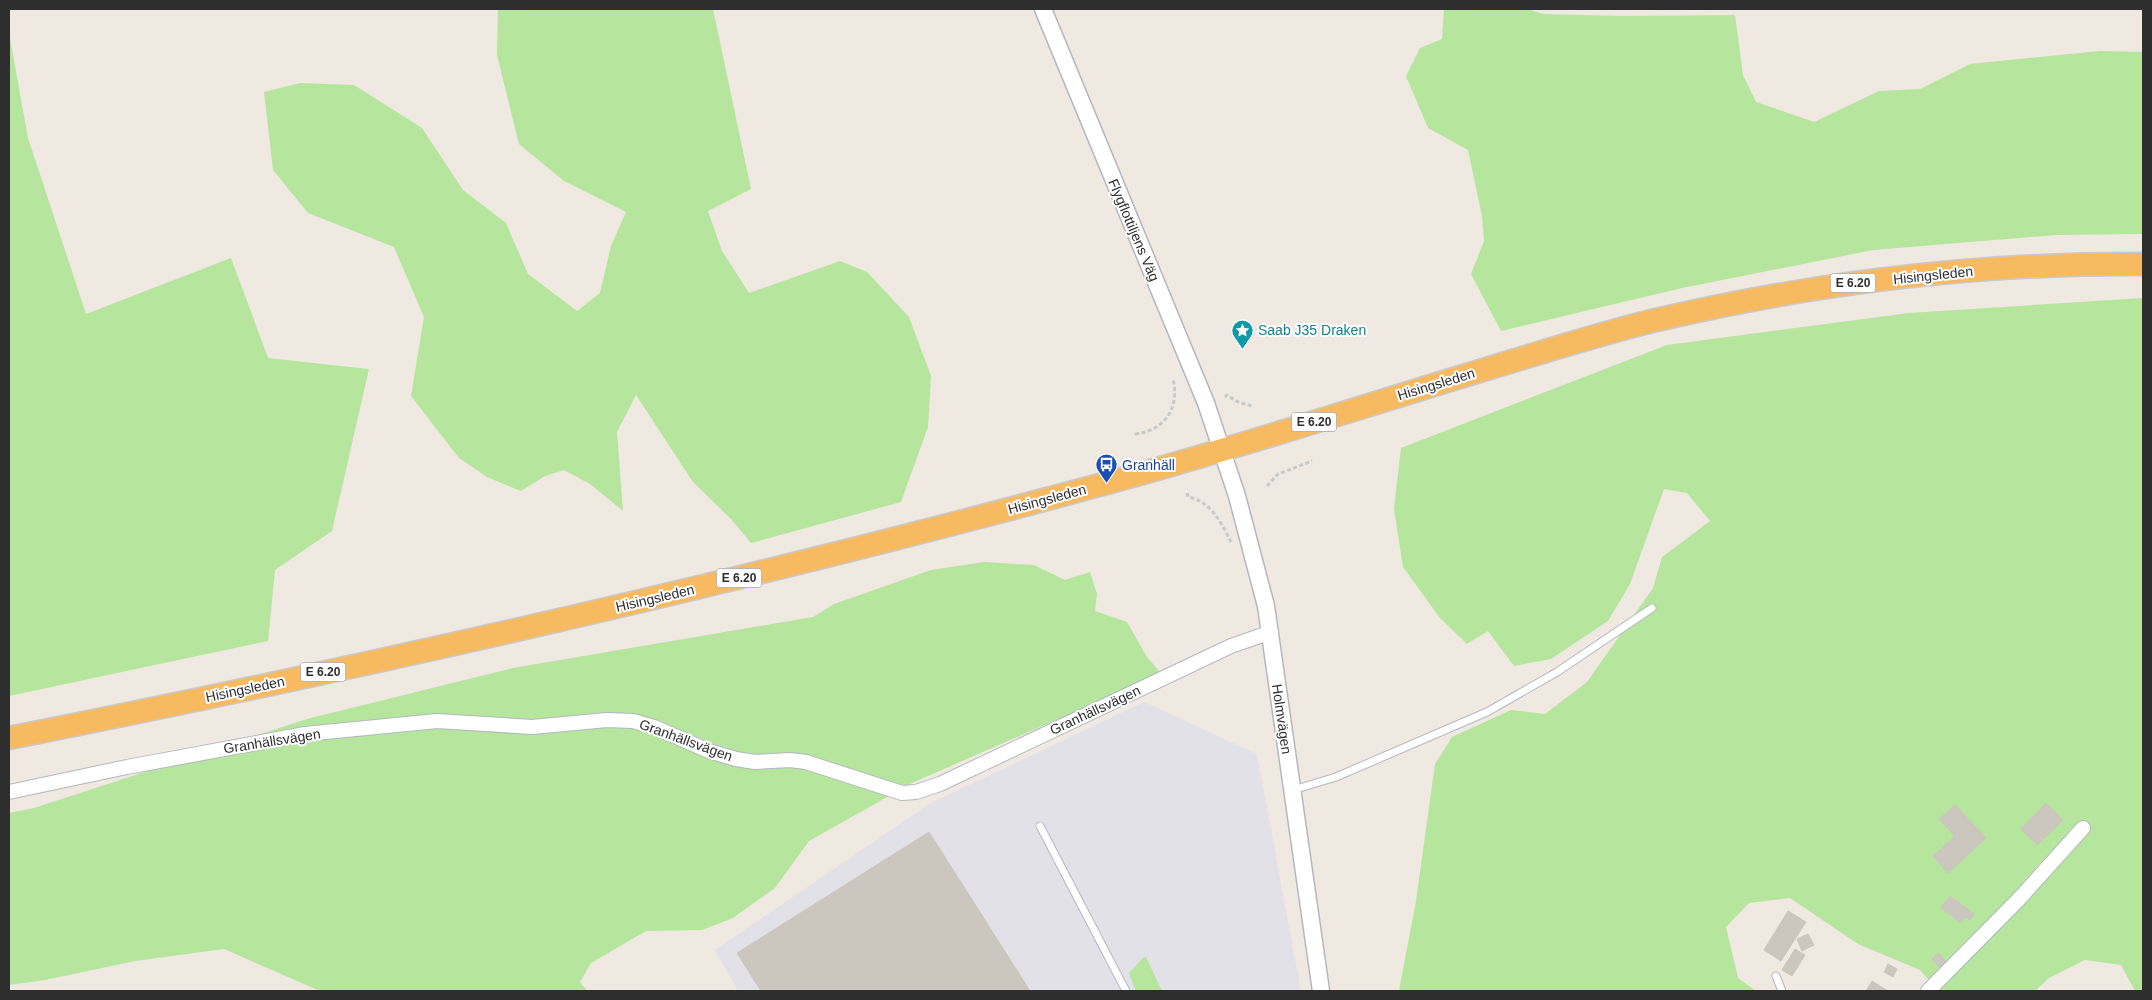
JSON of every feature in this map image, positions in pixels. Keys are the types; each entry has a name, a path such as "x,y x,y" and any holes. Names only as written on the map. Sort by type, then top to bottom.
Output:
{"highway":[{"name":"Hisingsleden","path":"9,738 292,679 804,563 1098,486 1223,451 1349,410 1568,344 1649,322 1757,299 1916,276 2008,268 2143,264"}],"street":[{"name":"Flygflottiljens Väg","path":"1043,9 1174,325 1223,451"},
{"name":"Holmvägen","path":"1223,451 1261,582 1271,632 1321,991"},
{"name":"Granhällsvägen","path":"9,792 127,767 305,734 437,721 532,726 606,720 633,721 654,727 709,751 736,759 755,762 790,760 806,762 902,793 916,792 940,784 1231,646 1271,632"},
{"path":"1928,991 2020,899 2083,828"}],"lane":[{"path":"1292,790 1336,777 1488,712 1557,672 1652,608"},
{"path":"1040,826 1126,991"},
{"path":"1776,976 1782,991"}],"path":[{"path":"1136,434 1164,424 1170,416 1175,392 1173,379"},
{"path":"1224,397 1227,395 1238,402 1252,406"},
{"path":"1268,486 1275,476 1312,461"},
{"path":"1187,493 1188,497 1195,498 1208,505 1232,543"}],"shaded area":[{"path":"1144,702 1257,754 1301,991 738,991 715,950 929,804"}],"green space":[{"path":"498,9 713,9 751,189 708,211 722,251 749,293 840,261 867,272 909,317 931,376 928,427 901,502 751,543 731,519 693,482 636,395 617,432 623,511 590,484 564,470 545,476 521,491 487,477 459,458 411,396 424,317 394,247 308,213 273,170 264,92 300,83 354,85 422,128 463,190 506,223 528,274 577,311 600,293 611,246 626,212 564,181 519,144 497,55"},
{"path":"1444,9 1527,9 1544,14 1623,16 1735,15 1743,75 1756,102 1814,122 1879,91 1920,89 1970,64 2100,51 2143,52 2143,234 2056,235 1873,250 1682,288 1501,331 1471,274 1484,241 1482,216 1468,150 1428,128 1406,76 1420,48 1442,39"},
{"path":"9,33 28,138 86,314 231,258 268,358 369,369 332,531 275,570 268,641 9,696"},
{"path":"2143,298 2143,991 2135,991 2121,965 2085,960 2049,978 2035,991 1943,991 1933,985 1920,970 1858,944 1790,898 1749,903 1726,927 1738,978 1756,991 1399,991 1416,901 1435,764 1452,737 1511,710 1545,714 1587,682 1653,588 1662,557 1710,521 1687,493 1664,489 1630,584 1608,621 1551,659 1514,666 1488,631 1467,644 1440,618 1403,567 1394,509 1401,448 1667,345 1909,313"},
{"path":"984,562 1034,565 1065,580 1090,572 1097,594 1095,611 1127,622 1147,657 1160,672 1129,688 912,783 809,841 775,888 733,918 702,930 646,931 591,963 580,982 587,991 320,991 224,949 135,961 45,980 9,985 9,813 34,808 307,719 513,668 813,617 834,604 931,570"},
{"path":"1146,957 1162,991 1136,991 1129,973"}],"building":[{"path":"2046,803 2063,820 2037,845 2021,829"},
{"path":"1955,805 1986,838 1948,873 1933,856 1955,836 1939,819"},
{"path":"929,832 1030,991 761,991 737,953"},
{"path":"1950,896 1974,914 1970,920 1966,917 1961,923 1941,908"},
{"path":"1788,911 1806,922 1781,961 1764,950"},
{"path":"1808,934 1814,945 1802,951 1797,939"},
{"path":"1795,949 1805,955 1792,976 1782,970"},
{"path":"1938,953 1946,961 1939,967 1932,959"},
{"path":"1888,964 1897,969 1893,977 1884,972"},
{"path":"1872,981 1888,991 1866,991"}],"place":[{"name":"Saab J35 Draken","path":"1242,349"},
{"name":"Granhäll","path":"1106,484"}]}
